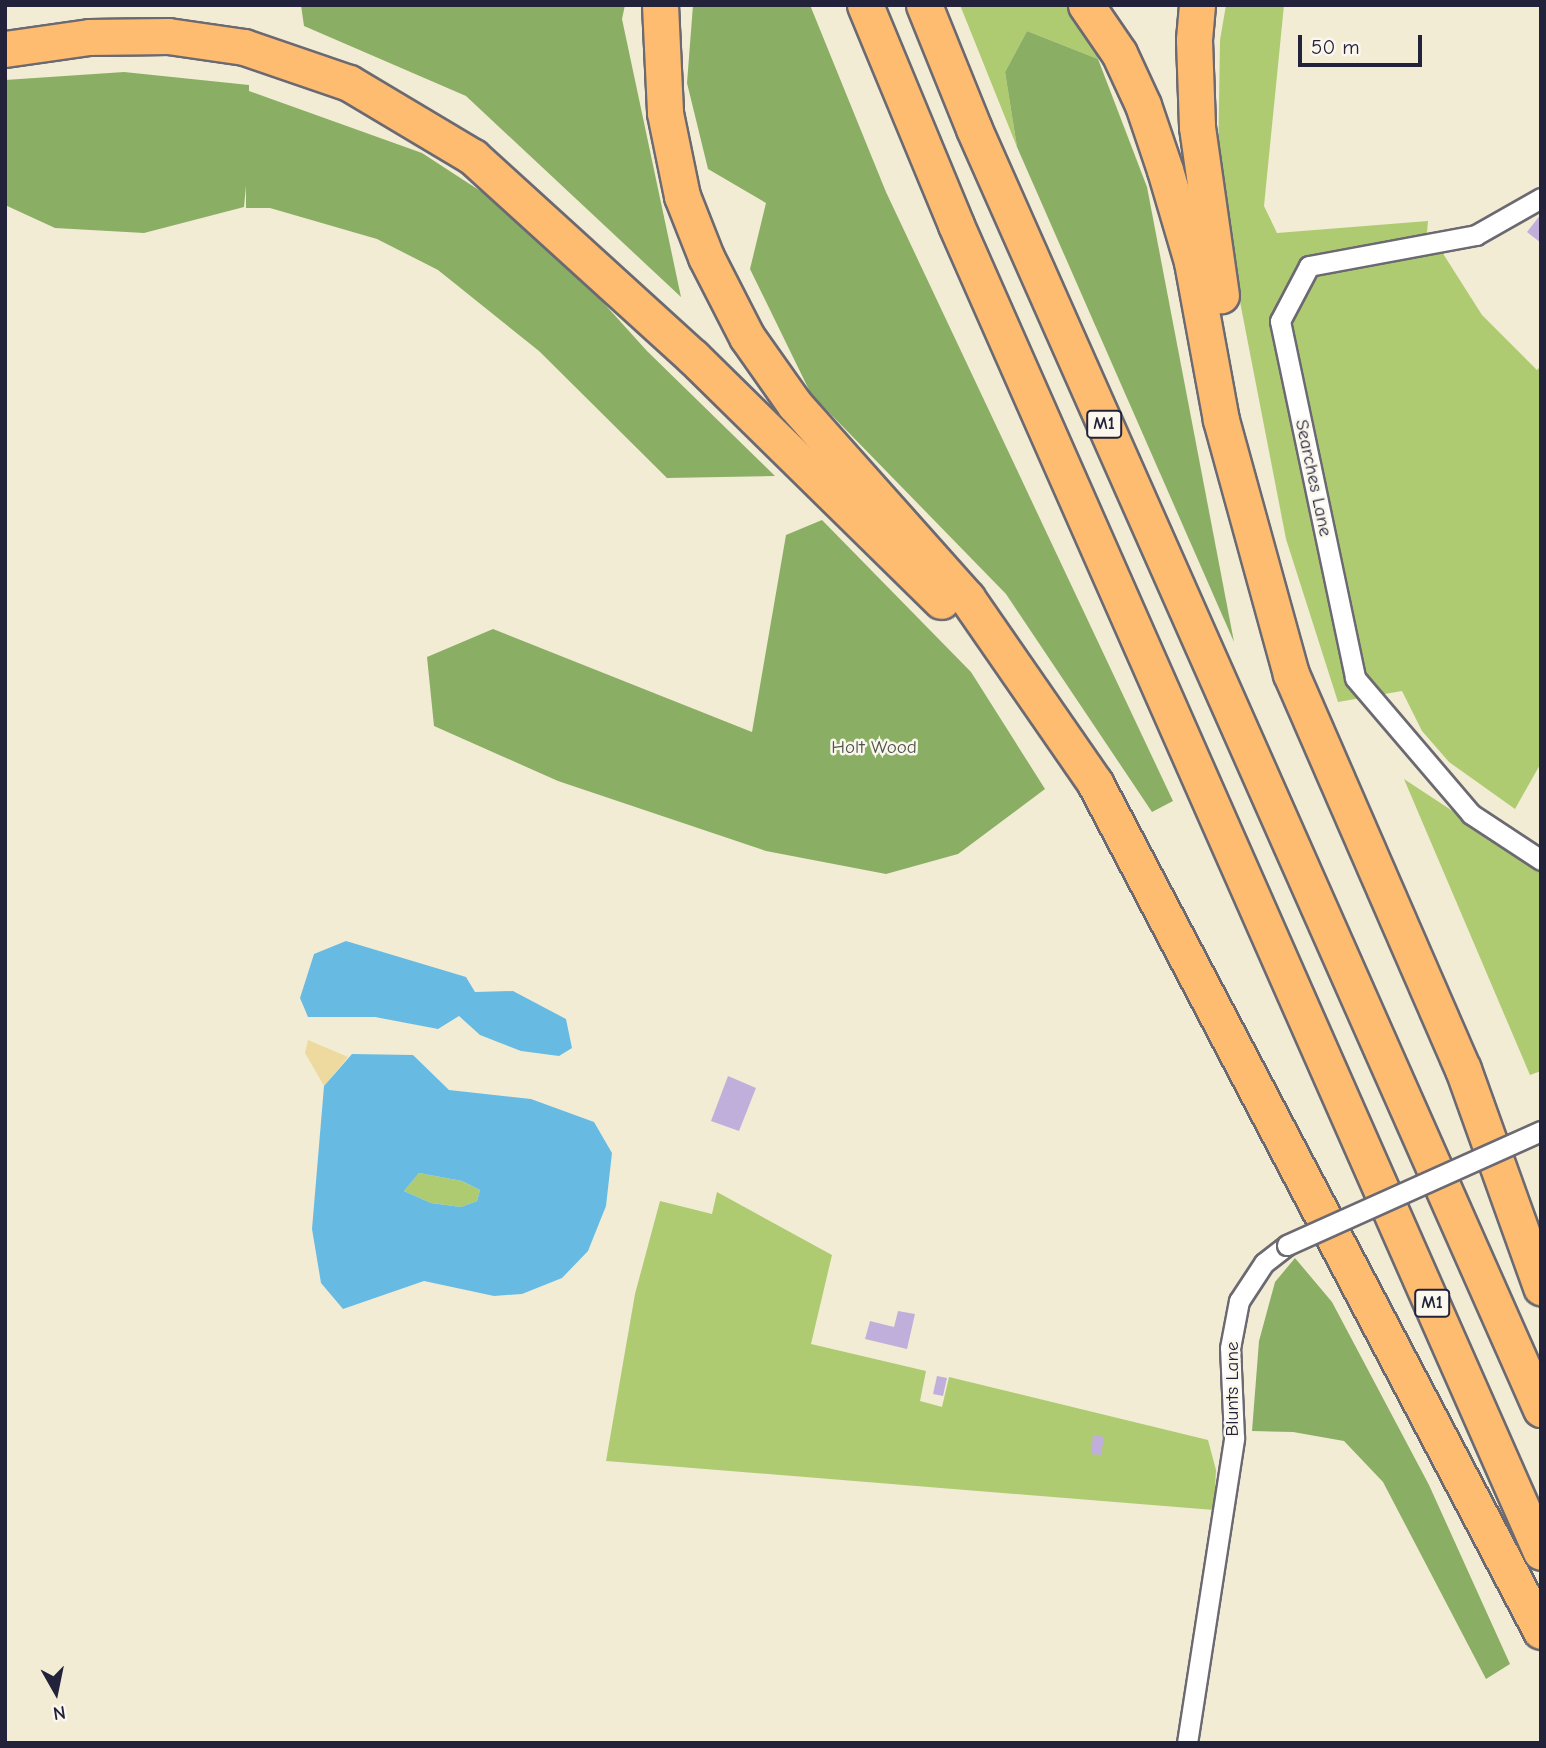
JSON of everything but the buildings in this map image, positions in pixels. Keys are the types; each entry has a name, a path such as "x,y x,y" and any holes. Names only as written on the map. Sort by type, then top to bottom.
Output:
{"highway":[{"path":"660,5 665,113 682,196 706,257 747,337 794,405 967,598 1061,729 1095,783 1541,1631"},
{"name":"M1","path":"865,5 956,225 1541,1552"},
{"name":"M1","path":"924,5 979,141 1541,1409"},
{"path":"1086,5 1119,53 1143,105 1165,170 1192,262 1221,420 1261,572 1292,674 1463,1069 1541,1287"},
{"path":"1198,5 1194,40 1205,197 1240,404 1261,572"},
{"path":"5,49 89,37 155,36 244,47 349,83 473,157 693,357 938,598 1061,729"}],"street":[{"name":"Searches Lane","path":"1541,198 1476,235 1309,267 1280,321 1355,678 1471,814 1541,860"},
{"name":"Blunts Lane","path":"1187,1743 1234,1438 1230,1348 1240,1301 1264,1263 1287,1245 1541,1131"}],"green space":[{"path":"301,5 625,5 622,19 681,297 466,96 304,26"},
{"path":"693,5 810,5 886,192 1173,801 1152,812 1006,594 811,394 750,269 766,203 708,169 687,83"},
{"path":"960,5 1068,5 1098,48 1098,59 1027,31 1005,72 1017,147"},
{"path":"1226,5 1284,5 1264,206 1277,233 1428,221 1425,255 1442,252 1482,315 1537,370 1541,366 1541,763 1515,809 1449,762 1422,731 1402,691 1338,702 1286,539 1229,245 1218,165 1220,40"},
{"path":"1027,31 1098,59 1147,187 1234,642 1017,147 1005,72"},
{"path":"124,72 249,85 249,91 422,153 534,226 647,351 775,476 667,478 539,351 438,270 377,239 270,208 246,208 246,186 244,207 144,233 55,228 5,205 5,80"},
{"name":"Holt Wood","path":"822,520 971,672 1045,789 958,854 886,874 766,851 558,781 434,726 427,657 493,629 752,732 786,535"},
{"path":"1404,779 1541,869 1541,1071 1530,1075"},
{"path":"419,1173 462,1181 480,1190 477,1201 461,1207 431,1203 404,1191"},
{"path":"717,1192 832,1255 811,1344 926,1371 920,1401 942,1407 949,1377 1208,1440 1216,1470 1214,1510 606,1461 635,1294 660,1201 712,1214"},
{"path":"1295,1258 1332,1302 1429,1485 1510,1664 1486,1679 1383,1482 1344,1441 1293,1432 1252,1431 1259,1341 1275,1282"}],"sand":[{"path":"308,1040 348,1057 324,1086 305,1053"}],"water":[{"path":"346,941 466,977 475,992 513,991 566,1019 572,1048 559,1056 521,1051 480,1035 459,1016 438,1029 375,1017 308,1017 300,998 314,954"},
{"path":"352,1054 413,1055 449,1090 531,1099 594,1122 612,1153 606,1206 588,1251 562,1278 522,1294 494,1296 424,1281 343,1309 321,1283 312,1229 324,1086","holes":["419,1173 462,1181 480,1190 477,1201 461,1207 431,1203 404,1191"]}]}
